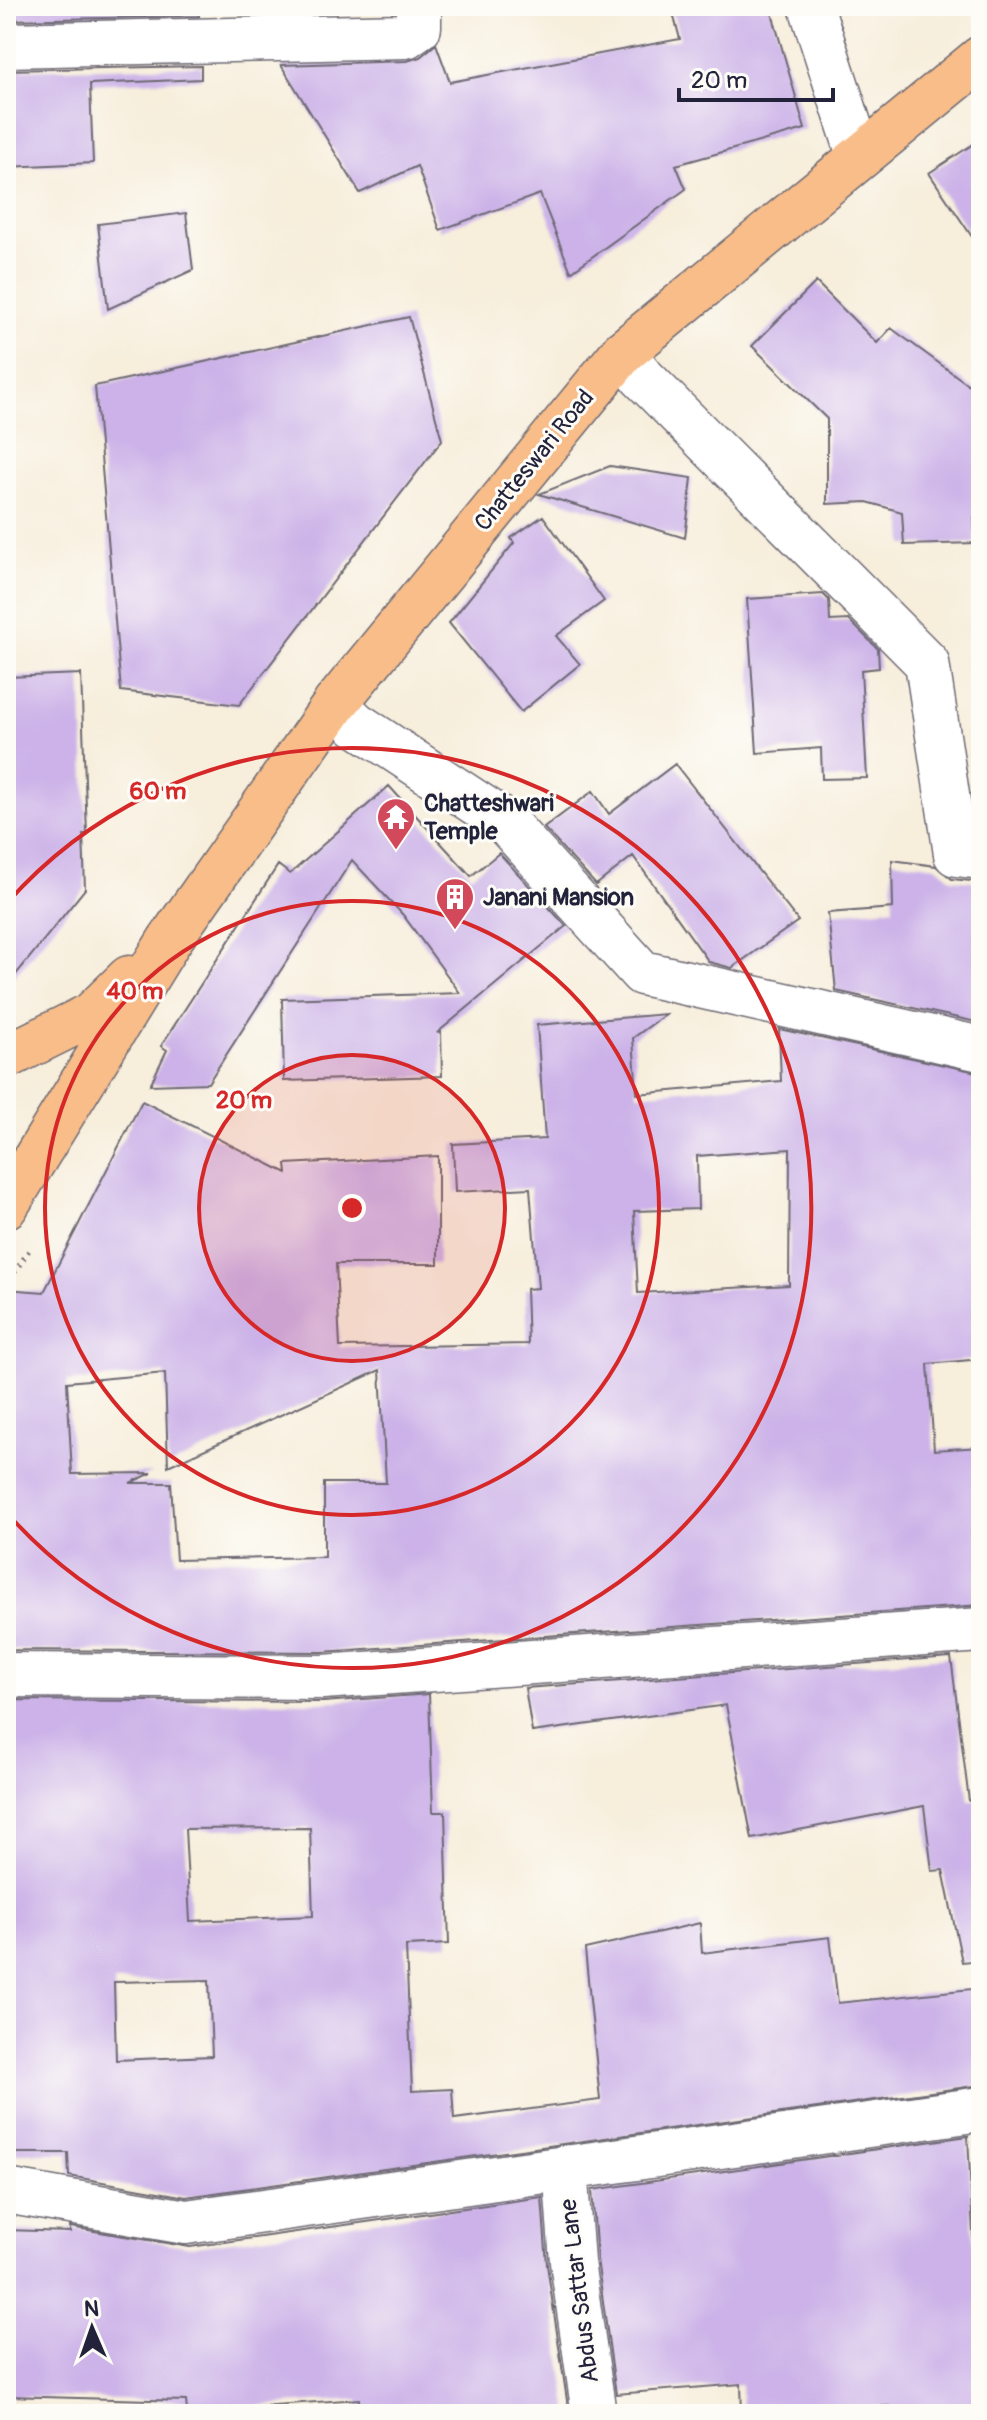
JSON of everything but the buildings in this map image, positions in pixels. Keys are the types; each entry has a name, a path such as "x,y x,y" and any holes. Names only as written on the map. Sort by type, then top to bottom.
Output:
{"main road":[{"name":"Chatteswari Road","path":"6,1206 169,941 335,704 623,352 859,155 981,58"},
{"name":"Chatteswari Road","path":"6,1057 91,1015 169,941"}],"street":[{"path":"6,45 406,36 419,27 419,6"},
{"path":"811,6 859,155"},
{"path":"623,352 642,377 927,663 956,854 981,857"},
{"path":"335,704 356,724 505,822 642,973 981,1049"},
{"path":"6,1675 323,1677 981,1630"},
{"path":"6,2191 186,2222 981,2109"},
{"name":"Abdus Sattar Lane","path":"565,2167 572,2262 594,2414"}],"path":[{"path":"6,1286 31,1246"}],"place":[{"name":"Chatteshwari Temple","path":"396,851"},
{"name":"Janani Mansion","path":"455,931"}]}
